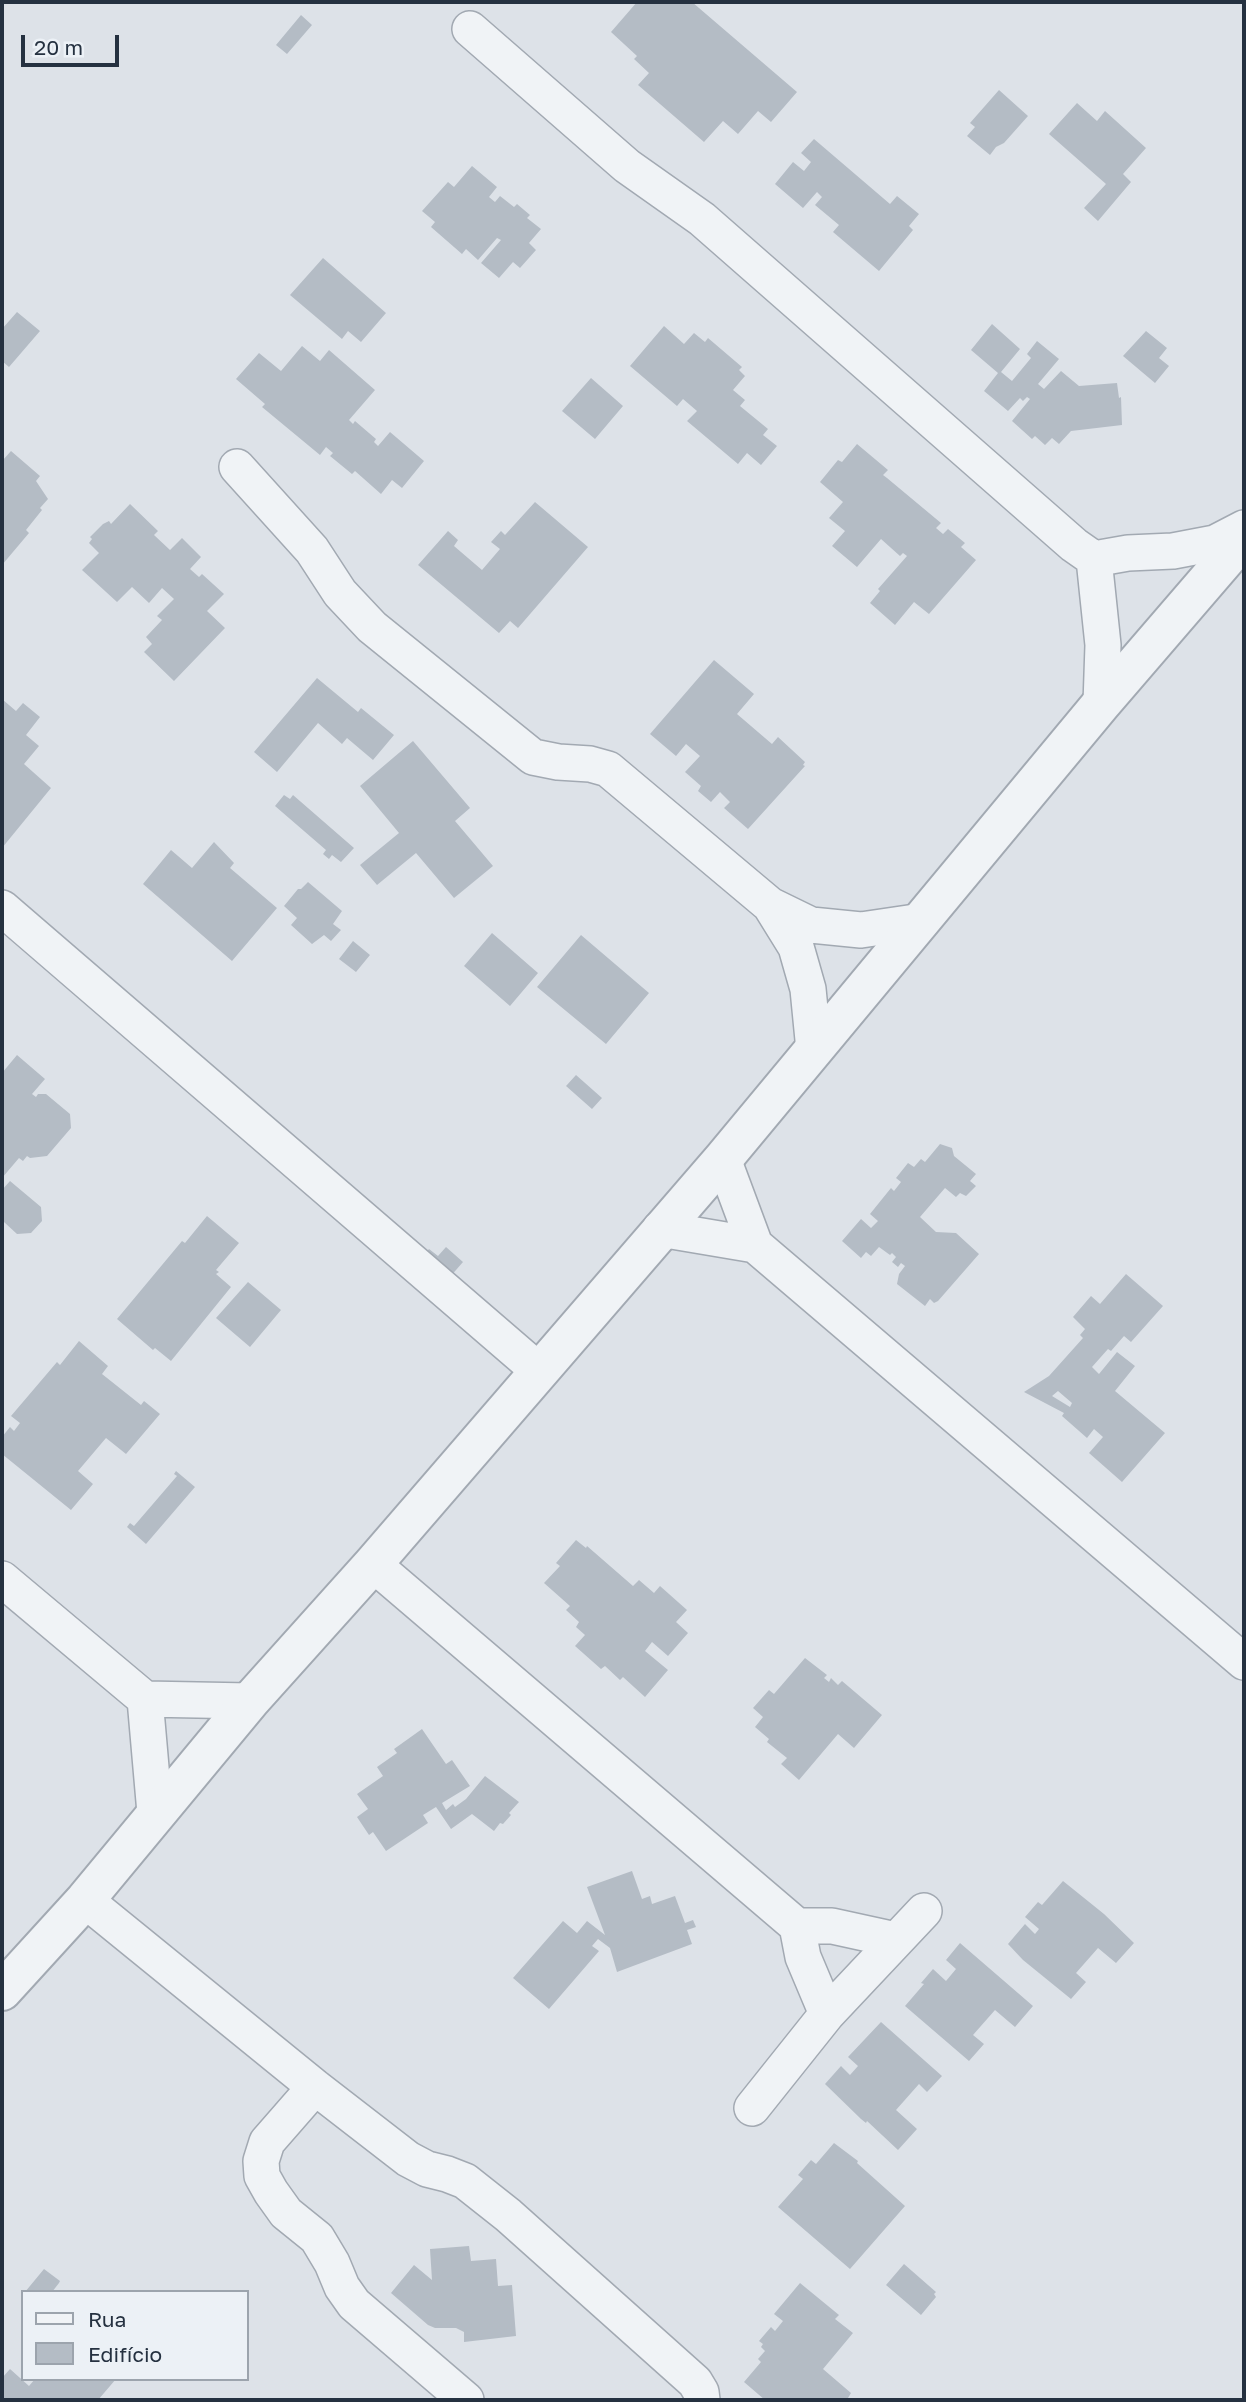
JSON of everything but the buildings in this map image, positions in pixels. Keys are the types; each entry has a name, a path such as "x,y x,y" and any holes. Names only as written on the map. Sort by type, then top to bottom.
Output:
{"street":[{"path":"470,29 627,166 702,219 1074,545 1094,559 1128,553 1183,549 1215,542 1244,528"},
{"path":"237,467 312,550 340,593 372,627 533,757 608,769 770,905 811,925 861,930 922,921"},
{"path":"2,1991 85,1900 250,1701 373,1564 723,1158 1101,704 1244,538"},
{"path":"1094,559 1103,645 1101,704"},
{"path":"770,905 796,947 808,989 814,1050"},
{"path":"2,908 539,1371"},
{"path":"723,1158 755,1245 1244,1662"},
{"path":"660,1230 755,1245"},
{"path":"373,1564 797,1926 803,1957 827,2014"},
{"path":"2,1579 145,1699 250,1701"},
{"path":"145,1699 155,1813"},
{"path":"85,1900 408,2159 427,2169 465,2181 508,2215 695,2382 702,2400"},
{"path":"752,2108 827,2014 924,1911"},
{"path":"797,1926 832,1926 896,1940"},
{"path":"315,2087 267,2142 261,2161 262,2176 286,2213 317,2238 342,2287 354,2304 466,2400"}]}
